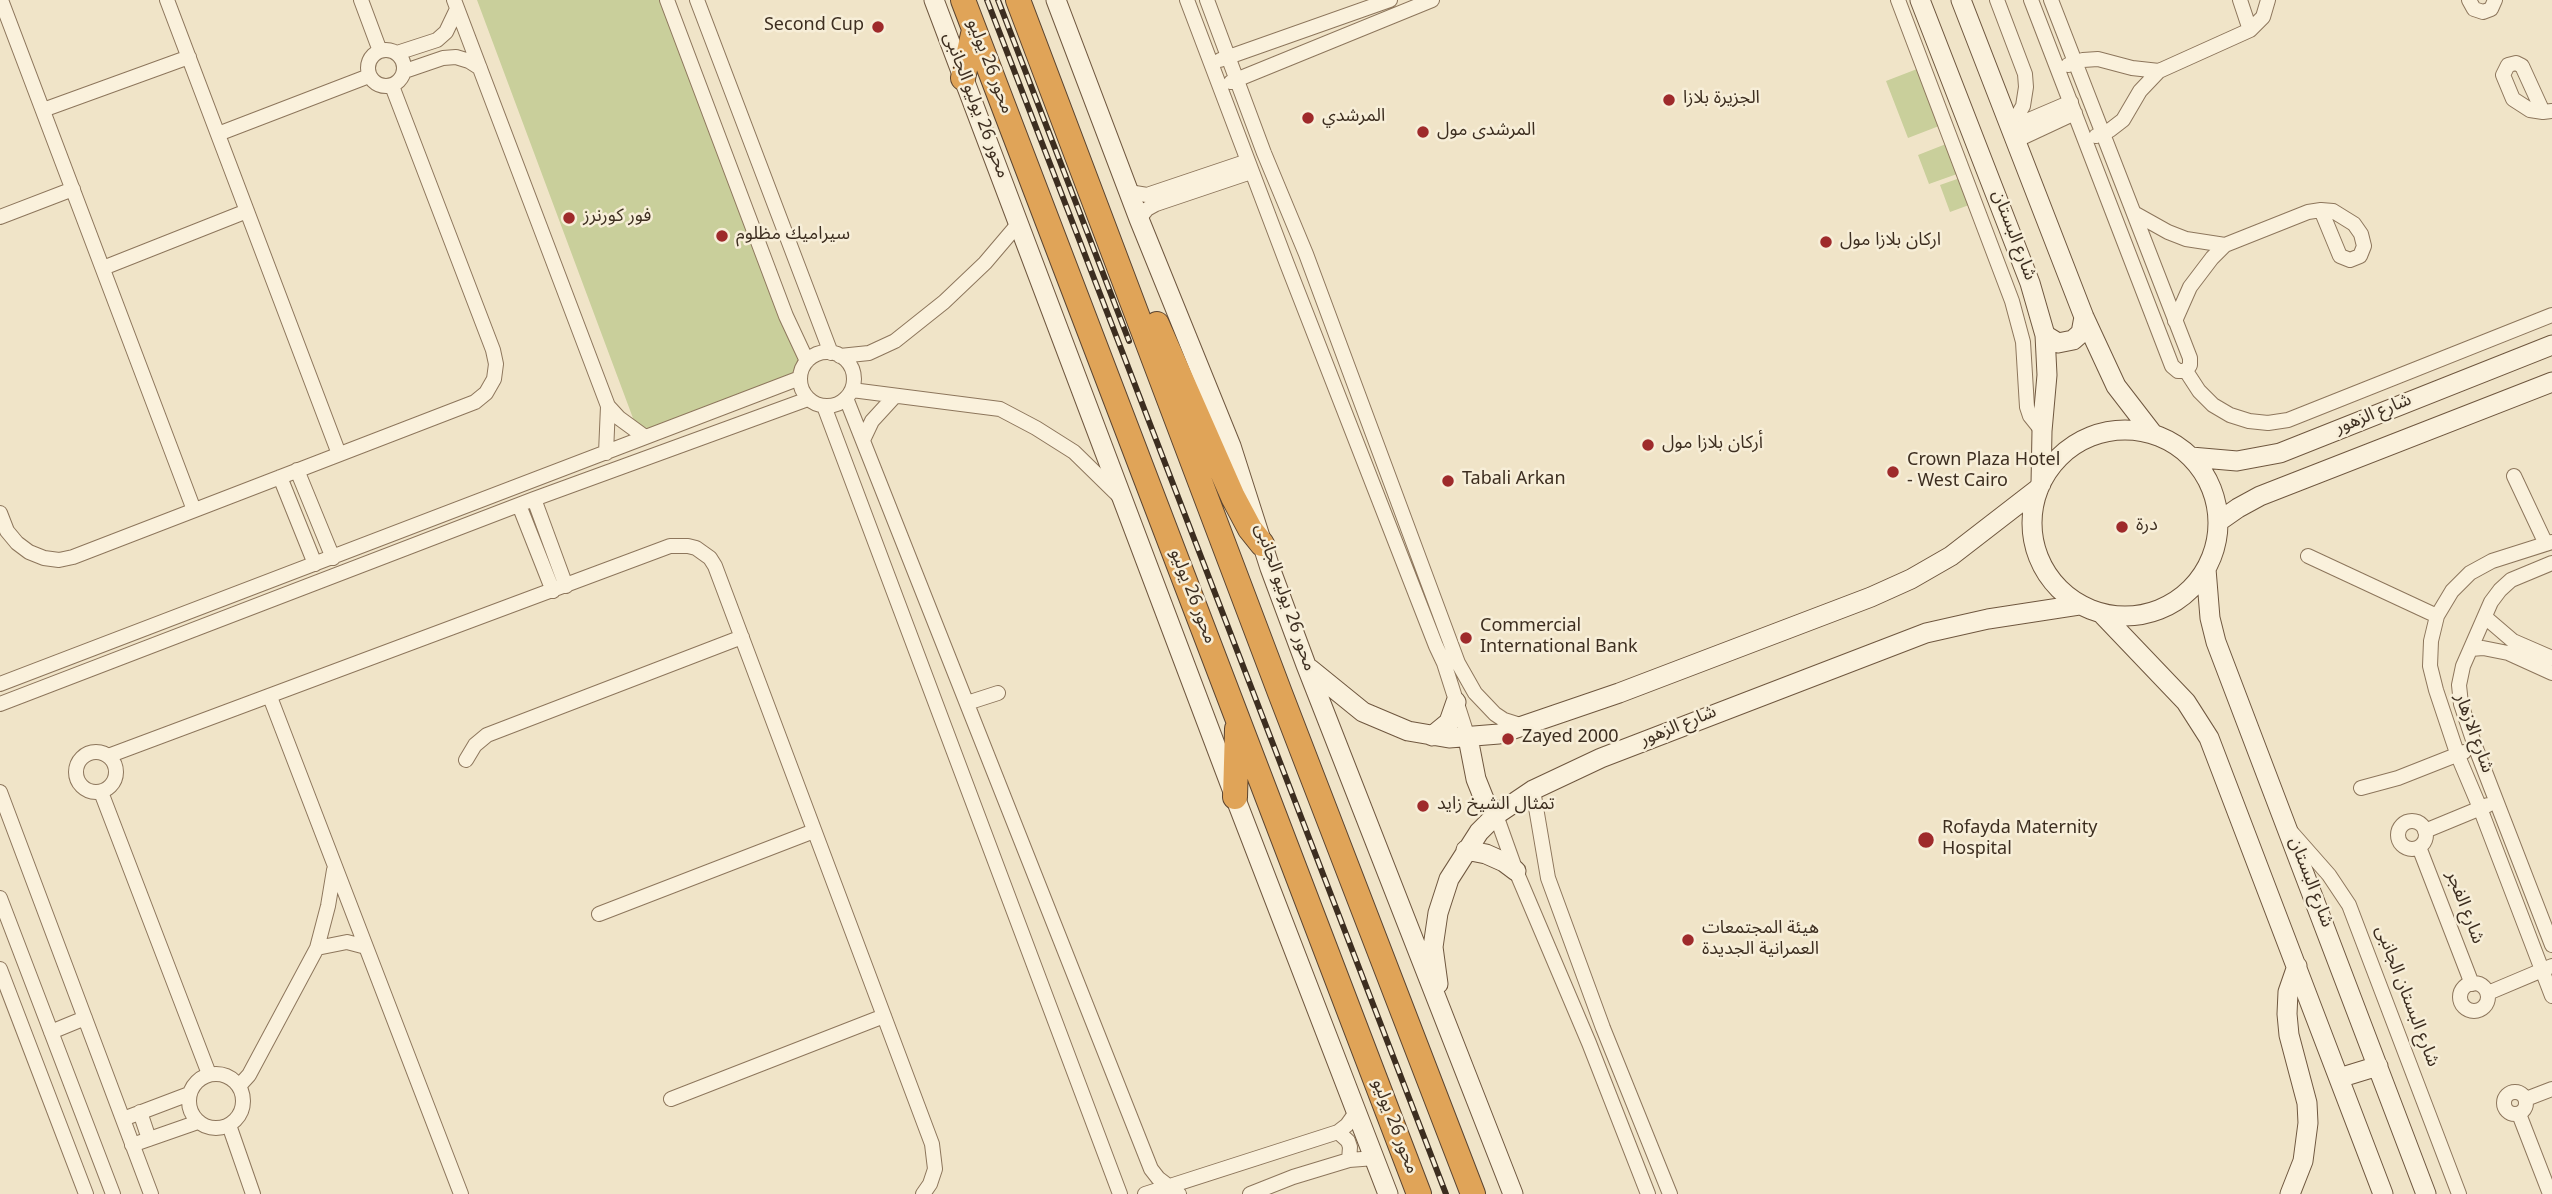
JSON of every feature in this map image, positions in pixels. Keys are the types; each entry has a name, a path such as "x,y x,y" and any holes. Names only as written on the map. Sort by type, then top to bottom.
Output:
{"highway":[{"name":"محور 26 يوليو","path":"963,0 1419,1194"},
{"path":"1018,0 1473,1194"},
{"path":"963,78 974,30"},
{"path":"1110,242 1137,279 1225,481 1241,513 1262,544"},
{"path":"1235,797 1237,718"}],"main road":[{"name":"محور 26 يوليو الجانبى","path":"934,0 1388,1194"},
{"name":"محور 26 يوليو الجانبى","path":"1056,0 1139,219 1231,446 1262,544 1306,665 1513,1194"},
{"name":"شارع البستان","path":"1920,0 2026,271 2045,335 2048,375 2040,486"},
{"path":"1961,0 2084,317 2116,386 2153,434"},
{"path":"2045,335 2058,342 2073,340 2081,333 2084,317"},
{"name":"شارع الزهور","path":"2191,457 2237,461 2280,453 2552,345"},
{"name":"شارع الزهور","path":"2218,523 2238,508 2283,486 2552,382"},
{"path":"1306,665 1363,712 1408,732 1468,738 1499,734 1643,684 1871,597 1911,579 1971,542 2040,486 2056,461 2072,447 2090,436 2111,431 2132,430 2153,434 2173,443 2191,457 2206,476 2215,499 2218,523 2215,547 2206,569 2192,589 2172,604 2150,613 2126,617 2102,614 2079,604 2060,590 2045,570 2035,548 2032,523 2040,486"},
{"name":"شارع البستان","path":"2206,569 2210,618 2216,642 2426,1194"},
{"name":"شارع الزهور","path":"1441,1014 1433,947 1438,913 1449,879 1465,850 1496,815 1533,790 1601,758 1926,633 1988,619 2079,604"},
{"path":"2102,614 2186,702 2209,738 2382,1194"},
{"path":"1432,736 1449,722 1456,702"},
{"path":"1468,738 1476,779 1484,799 1496,815"},
{"path":"1465,850 1486,854 1516,871"},
{"path":"2290,1194 2303,1161 2308,1123 2307,1103 2289,1035 2287,1014 2288,992 2297,966"},
{"path":"2339,1078 2378,1066"}],"street":[{"path":"1,0 194,510"},
{"path":"167,0 339,454"},
{"path":"361,0 380,51"},
{"path":"667,0 781,304 807,361"},
{"path":"697,0 836,354 852,371 854,380 849,394 832,406 824,406 808,399 800,386 800,378 807,361 822,353 836,354 874,351 895,341 944,302 985,264 1019,223"},
{"path":"1187,0 1290,272 1444,663 1468,738"},
{"path":"1207,0 1458,663 1475,693 1496,714 1504,720 1523,726"},
{"path":"1211,64 1391,0"},
{"path":"1220,87 1431,0"},
{"path":"1898,0 2012,301 2023,342 2027,407 2030,416 2042,431"},
{"path":"1997,0 2025,74 2023,106 2012,132"},
{"path":"2031,0 2172,366 2178,371 2186,371"},
{"path":"2051,0 2191,361 2186,371"},
{"path":"2240,0 2250,30"},
{"path":"2085,140 2103,134 2123,120 2140,91 2158,71 2250,30 2263,17 2268,0"},
{"path":"2469,0 2474,9 2483,12 2491,9 2495,0"},
{"path":"397,54 436,40 446,32 455,5"},
{"path":"455,5 608,406 619,418 645,437"},
{"path":"436,40 443,58"},
{"path":"1272,42 1280,62"},
{"path":"380,51 397,54 402,58 405,71 400,80 392,86 379,85 369,76 371,58 380,51"},
{"path":"43,110 189,57"},
{"path":"405,71 443,58 456,57 480,68"},
{"path":"2058,70 2075,62 2098,58 2132,68 2158,71"},
{"path":"218,134 369,76"},
{"path":"0,513 7,531 29,552 59,560 73,557 475,402 486,393 494,379 496,364 493,350 392,86"},
{"path":"2012,132 2073,108"},
{"path":"1129,192 1147,195 1250,167"},
{"path":"1139,219 1147,209 1156,204 1250,167"},
{"path":"0,217 73,189"},
{"path":"2175,321 2190,287 2225,245 2308,212 2321,210"},
{"path":"103,268 247,211"},
{"path":"2134,213 2159,228 2186,239 2225,245"},
{"path":"1290,272 1309,264"},
{"path":"2186,371 2199,391 2213,405 2230,415 2249,421 2288,420 2552,315"},
{"path":"0,684 800,378"},
{"path":"849,394 915,397 1000,409 1074,452 1125,502"},
{"path":"849,394 863,440 1151,1169 1174,1190"},
{"path":"755,395 762,416"},
{"path":"863,440 872,421 894,397"},
{"path":"0,704 534,499 808,399"},
{"path":"606,453 608,406"},
{"path":"824,406 1121,1194"},
{"path":"297,470 332,558"},
{"path":"2514,476 2549,543"},
{"path":"280,477 315,564"},
{"path":"534,499 559,588"},
{"path":"519,505 559,588"},
{"path":"396,533 404,549"},
{"name":"شارع الازهار","path":"2549,543 2492,561 2470,573 2452,592 2437,616 2431,641 2430,666 2458,756 2547,968 2552,996"},
{"path":"108,756 670,547 688,546 704,552 715,566 934,1152 933,1177 923,1194"},
{"path":"2308,556 2437,616"},
{"name":"شارع الازهار","path":"2552,563 2511,580 2500,590 2463,666 2459,685 2461,704 2475,746 2552,945"},
{"path":"268,583 275,599"},
{"path":"2485,617 2513,641 2552,658"},
{"path":"466,760 475,745 487,735 742,637"},
{"path":"2471,649 2496,649 2552,673"},
{"path":"967,703 998,693"},
{"path":"270,697 461,1194"},
{"path":"2361,788 2458,756 2475,746"},
{"path":"90,753 108,756 115,766 115,779 101,792 83,788 76,778 76,765 90,753"},
{"path":"1496,815 1516,871 1647,1192 1668,1188 1548,878 1533,790"},
{"path":"0,792 151,1194"},
{"path":"101,792 209,1074"},
{"path":"2425,831 2497,801"},
{"path":"2414,821 2425,831 2423,843 2419,847 2404,847 2399,842 2400,827 2406,822 2414,821"},
{"name":"شارع البستان الجانبى","path":"2289,829 2329,875 2349,905 2459,1194"},
{"path":"599,914 814,831"},
{"name":"شارع الفجر","path":"2419,847 2472,984"},
{"path":"239,1086 249,1074 317,948 328,906 334,865"},
{"path":"0,898 113,1194"},
{"path":"317,948 347,942 366,947"},
{"path":"2488,993 2547,968"},
{"path":"0,969 86,1194"},
{"path":"2472,984 2484,987 2488,993 2485,1007 2478,1011 2471,1011 2460,1001 2465,987 2472,984"},
{"path":"1570,998 1590,991"},
{"path":"671,1099 884,1016"},
{"path":"51,1031 85,1018"},
{"path":"209,1074 223,1074 239,1086 243,1094 241,1112 229,1125 207,1127 198,1122 188,1104 189,1094 197,1081 209,1074"},
{"path":"2526,1099 2552,1089"},
{"path":"2510,1092 2523,1094 2526,1099 2527,1105 2519,1114 2512,1114 2503,1104 2510,1092"},
{"path":"123,1119 189,1094"},
{"path":"1145,1194 1174,1190 1338,1132 1357,1111"},
{"path":"139,1112 149,1139"},
{"path":"2519,1114 2550,1194"},
{"path":"132,1145 198,1122"},
{"path":"229,1125 253,1194"},
{"path":"1338,1132 1348,1141 1349,1160"},
{"path":"1250,1194 1293,1177 1349,1160 1375,1158"}],"green space":[{"path":"477,0 662,0 807,381 643,445"},
{"path":"1917,69 1939,126 1908,138 1886,81"},
{"path":"1946,144 1957,174 1929,184 1918,155"},
{"path":"1960,178 1969,205 1950,212 1940,185"}],"railway":[{"path":"987,0 1446,1194"},
{"path":"998,0 1129,341"}],"place":[{"name":"Second Cup","path":"878,27"},
{"name":"الجزيرة بلازا","path":"1669,100"},
{"name":"المرشدي","path":"1308,118"},
{"name":"المرشدى مول","path":"1423,132"},
{"name":"فور كورنرز","path":"569,218"},
{"name":"سيراميك مظلوم","path":"722,236"},
{"name":"اركان بلازا مول","path":"1826,242"},
{"name":"أركان بلازا مول","path":"1648,445"},
{"name":"Crown Plaza Hotel - West Cairo","path":"1893,472"},
{"name":"Tabali Arkan","path":"1448,481"},
{"name":"درة","path":"2122,527"},
{"name":"Commercial International Bank","path":"1466,638"},
{"name":"Zayed 2000","path":"1508,739"},
{"name":"تمثال الشيخ زايد","path":"1423,806"},
{"name":"Rofayda Maternity Hospital","path":"1926,840"},
{"name":"هيئة المجتمعات العمرانية الجديدة","path":"1688,940"}]}
